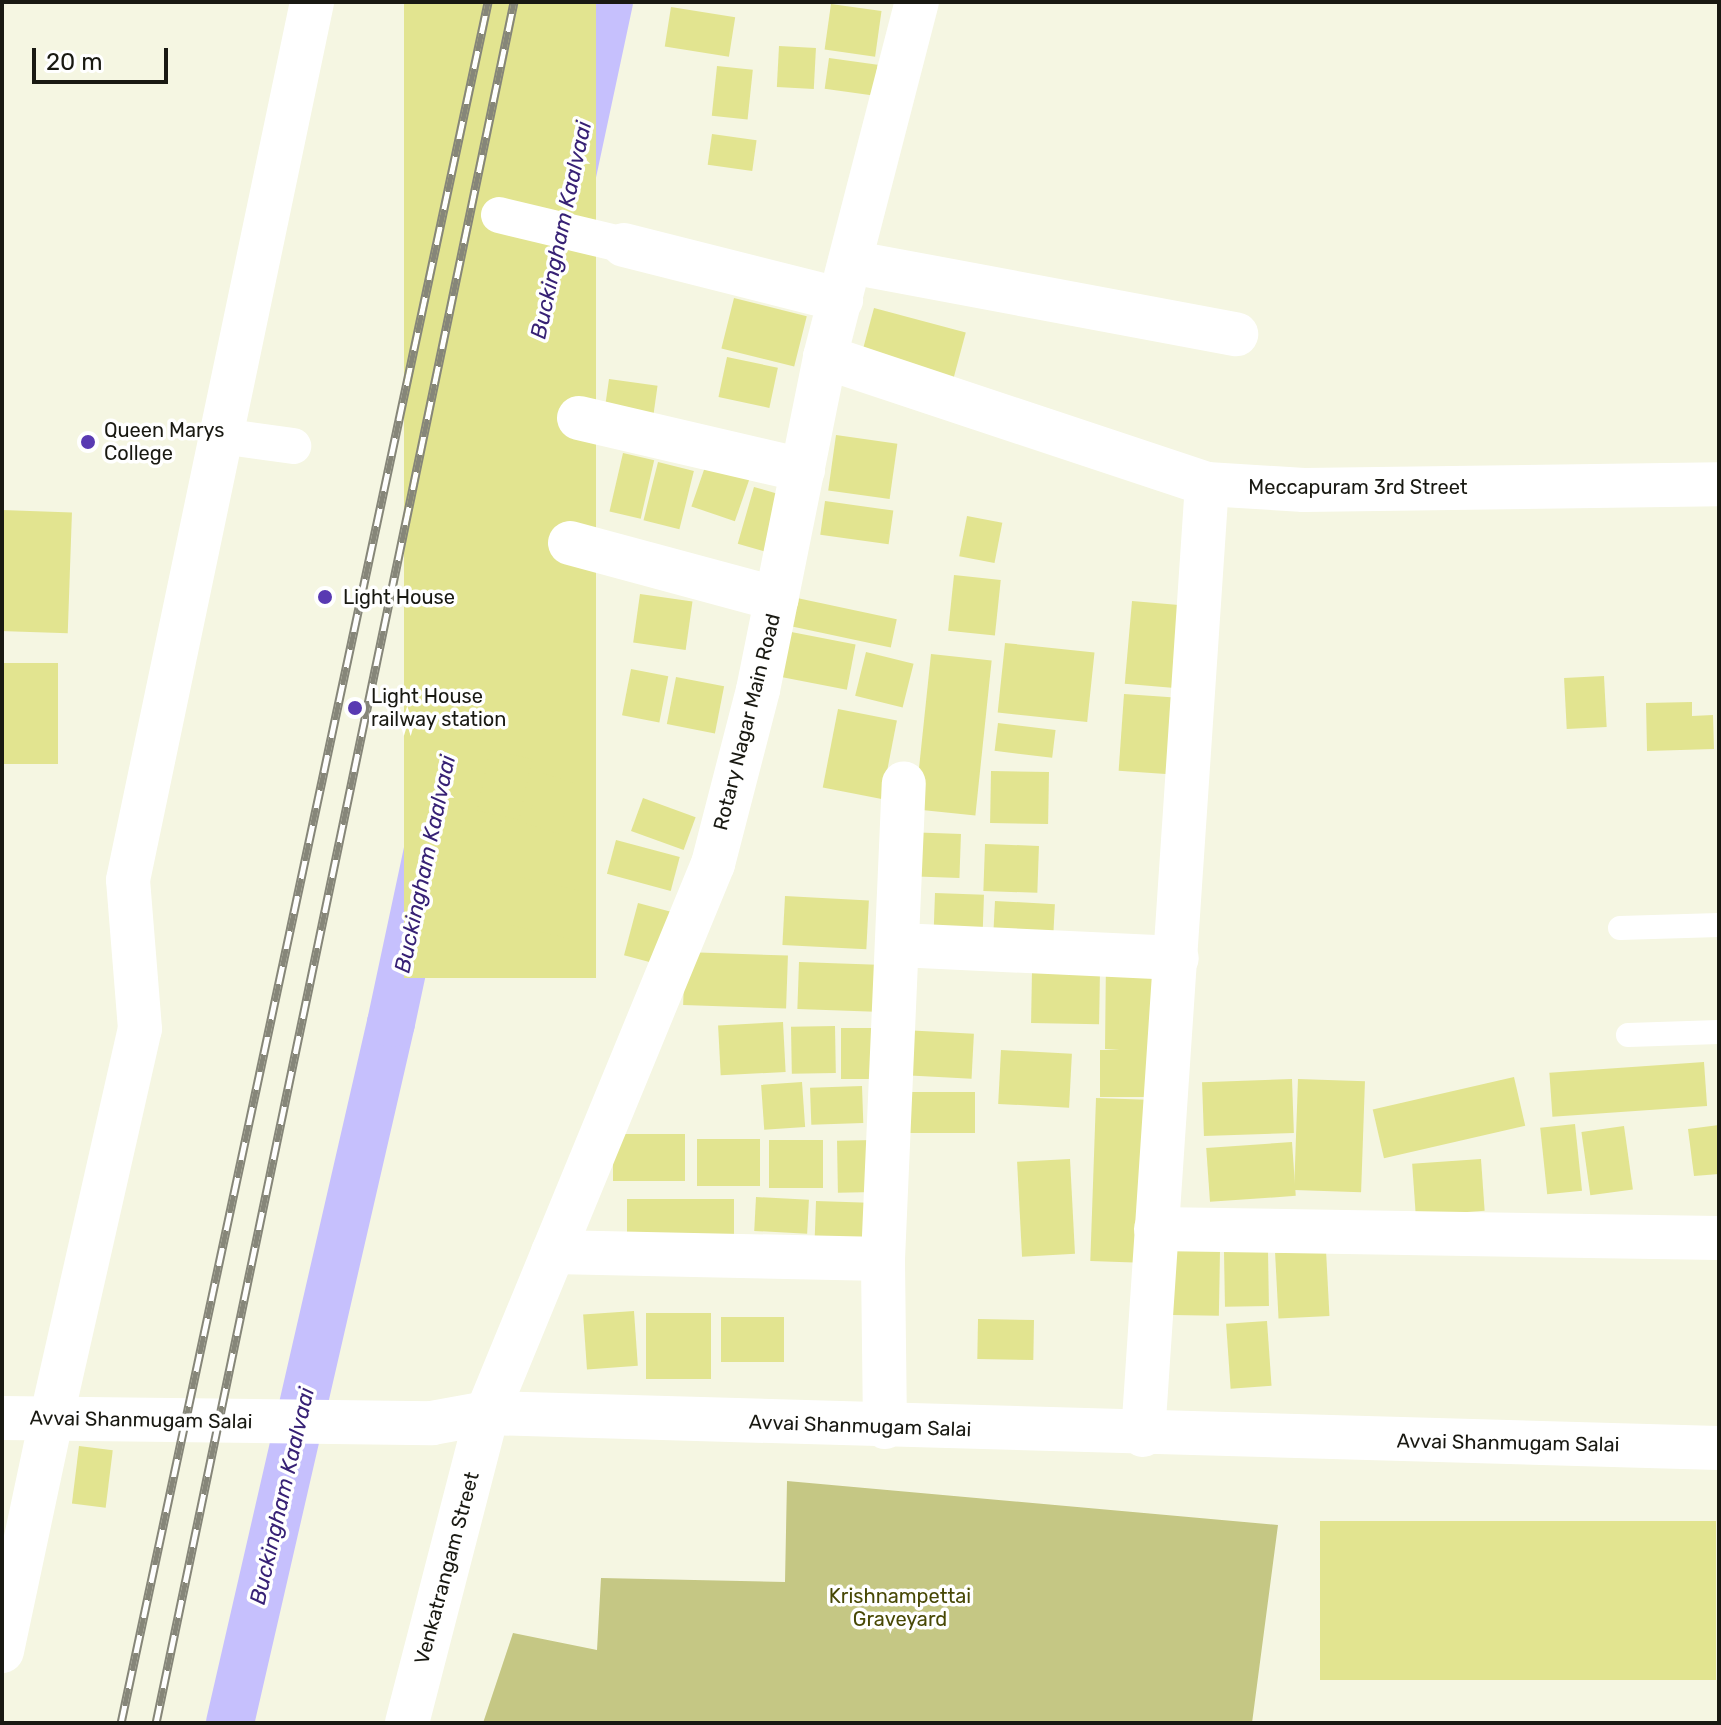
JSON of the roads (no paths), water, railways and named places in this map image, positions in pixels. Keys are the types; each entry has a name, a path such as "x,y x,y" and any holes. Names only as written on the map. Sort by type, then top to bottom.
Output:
{"street":[{"path":"2,1651 140,1029 128,880 312,2"},
{"name":"Rotary Nagar Main Road","path":"487,1413 713,864 777,599 825,357 917,2"},
{"path":"499,215 624,245 845,281 1236,334"},
{"name":"Meccapuram 3rd Street","path":"825,357 1207,484 1304,490 1719,484"},
{"path":"579,418 803,470"},
{"path":"221,436 293,446"},
{"path":"1143,1435 1207,484"},
{"path":"570,543 777,599"},
{"path":"885,1427 883,1259 904,783"},
{"path":"899,945 1177,958"},
{"path":"1156,1229 1719,1238"},
{"path":"553,1252 883,1259"},
{"name":"Avvai Shanmugam Salai","path":"2,1418 432,1423 487,1413 1143,1435 1719,1448"},
{"name":"Venkatrangam Street","path":"407,1723 487,1413"}],"lane":[{"path":"1620,928 1719,925"},
{"path":"1628,1035 1719,1032"}],"waterway":[{"name":"Buckingham Kaalvaai","path":"230,1723 391,1023 609,2"}],"railway":[{"path":"121,1723 488,2"},
{"path":"156,1723 514,2"}],"place":[{"name":"Queen Marys College","path":"88,442"},
{"name":"Light House","path":"325,597"},
{"name":"Light House railway station","path":"355,708"}],"park label":[{"name":"Krishnampettai Graveyard","path":"900,1608"}]}
